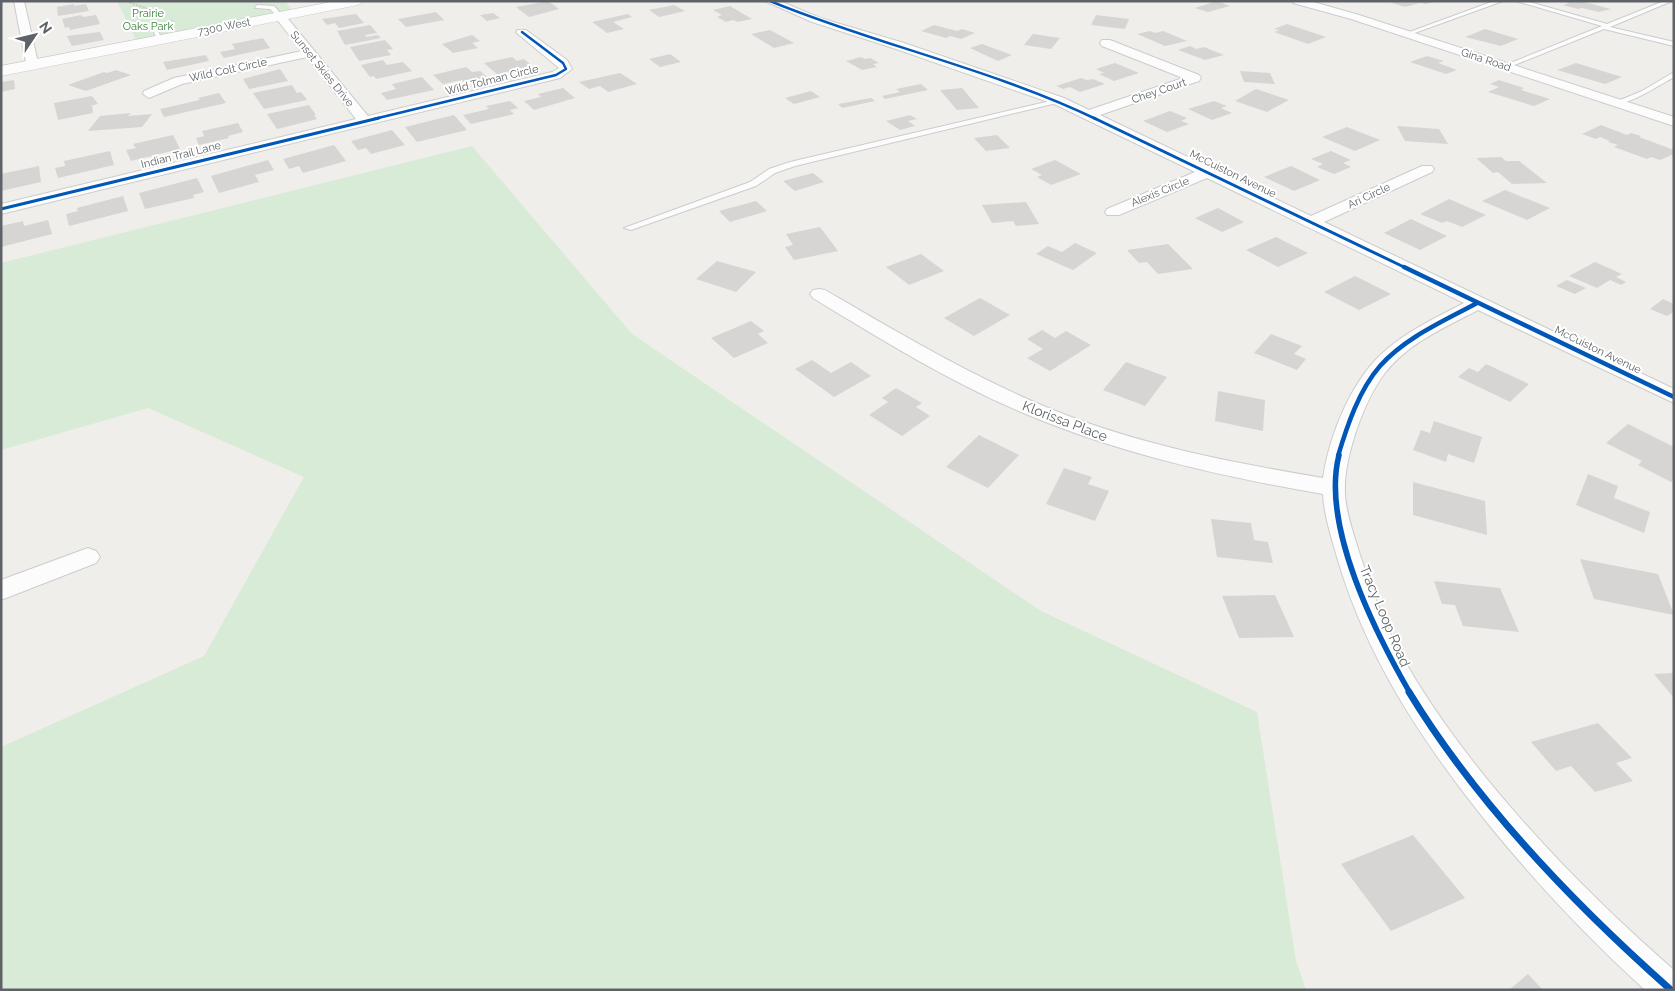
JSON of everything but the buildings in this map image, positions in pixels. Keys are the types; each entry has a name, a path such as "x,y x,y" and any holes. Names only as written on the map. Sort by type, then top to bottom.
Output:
{"street":[{"path":"19,1 32,63"},
{"name":"7300 West","path":"1,71 32,63 358,1"},
{"name":"McCuiston Avenue","path":"770,1 816,20 900,46 1059,101 1674,398"},
{"name":"Gina Road","path":"1297,1 1355,17 1674,122"},
{"name":"Sunset Skies Drive","path":"280,16 308,53 365,121"},
{"name":"Wild Tolman Circle","path":"365,121 556,74 566,69 563,63 522,32"},
{"name":"Chey Court","path":"1088,115 1195,78 1106,43"},
{"name":"Wild Colt Circle","path":"149,94 178,81 308,53"},
{"name":"Indian Trail Lane","path":"1,209 365,121"},
{"name":"Ari Circle","path":"1311,222 1427,169"},
{"name":"Alexis Circle","path":"1113,212 1208,172"},
{"name":"Klorissa Place","path":"819,294 968,378 1029,408 1071,425 1190,460 1334,488"},
{"name":"Tracy Loop Road","path":"1477,303 1399,348 1382,364 1370,380 1346,429 1334,488 1351,568 1369,614 1405,688 1423,716 1487,800 1554,878 1670,990"},
{"path":"1,590 88,557"}],"lane":[{"path":"1407,34 1500,1"},
{"path":"1519,1 1607,27 1674,44"},
{"path":"1506,67 1669,1"},
{"path":"257,7 272,7 280,16"},
{"path":"160,39 155,30 172,23"},
{"path":"1616,103 1644,92 1674,74"},
{"path":"628,228 753,184 772,171 793,164 1059,101"}],"path":[{"path":"126,1 150,10 154,18"}],"green space":[{"name":"Prairie Oaks Park","path":"117,1 285,1 293,11 136,40"},
{"path":"472,146 632,334 1041,611 1257,712 1296,961 1306,990 1,990 1,747 204,656 304,477 148,408 1,450 1,263"}],"cycle path":[{"path":"770,1 816,20 900,46 1059,101 1674,397"},
{"path":"1,209 556,75 566,69 563,63 522,32"},
{"path":"1477,303 1427,330 1392,354 1382,364 1367,385 1348,427 1334,478 1335,502 1345,543 1357,583 1372,622 1390,658 1410,694 1457,761 1482,794 1547,869 1607,931 1671,990"}]}
